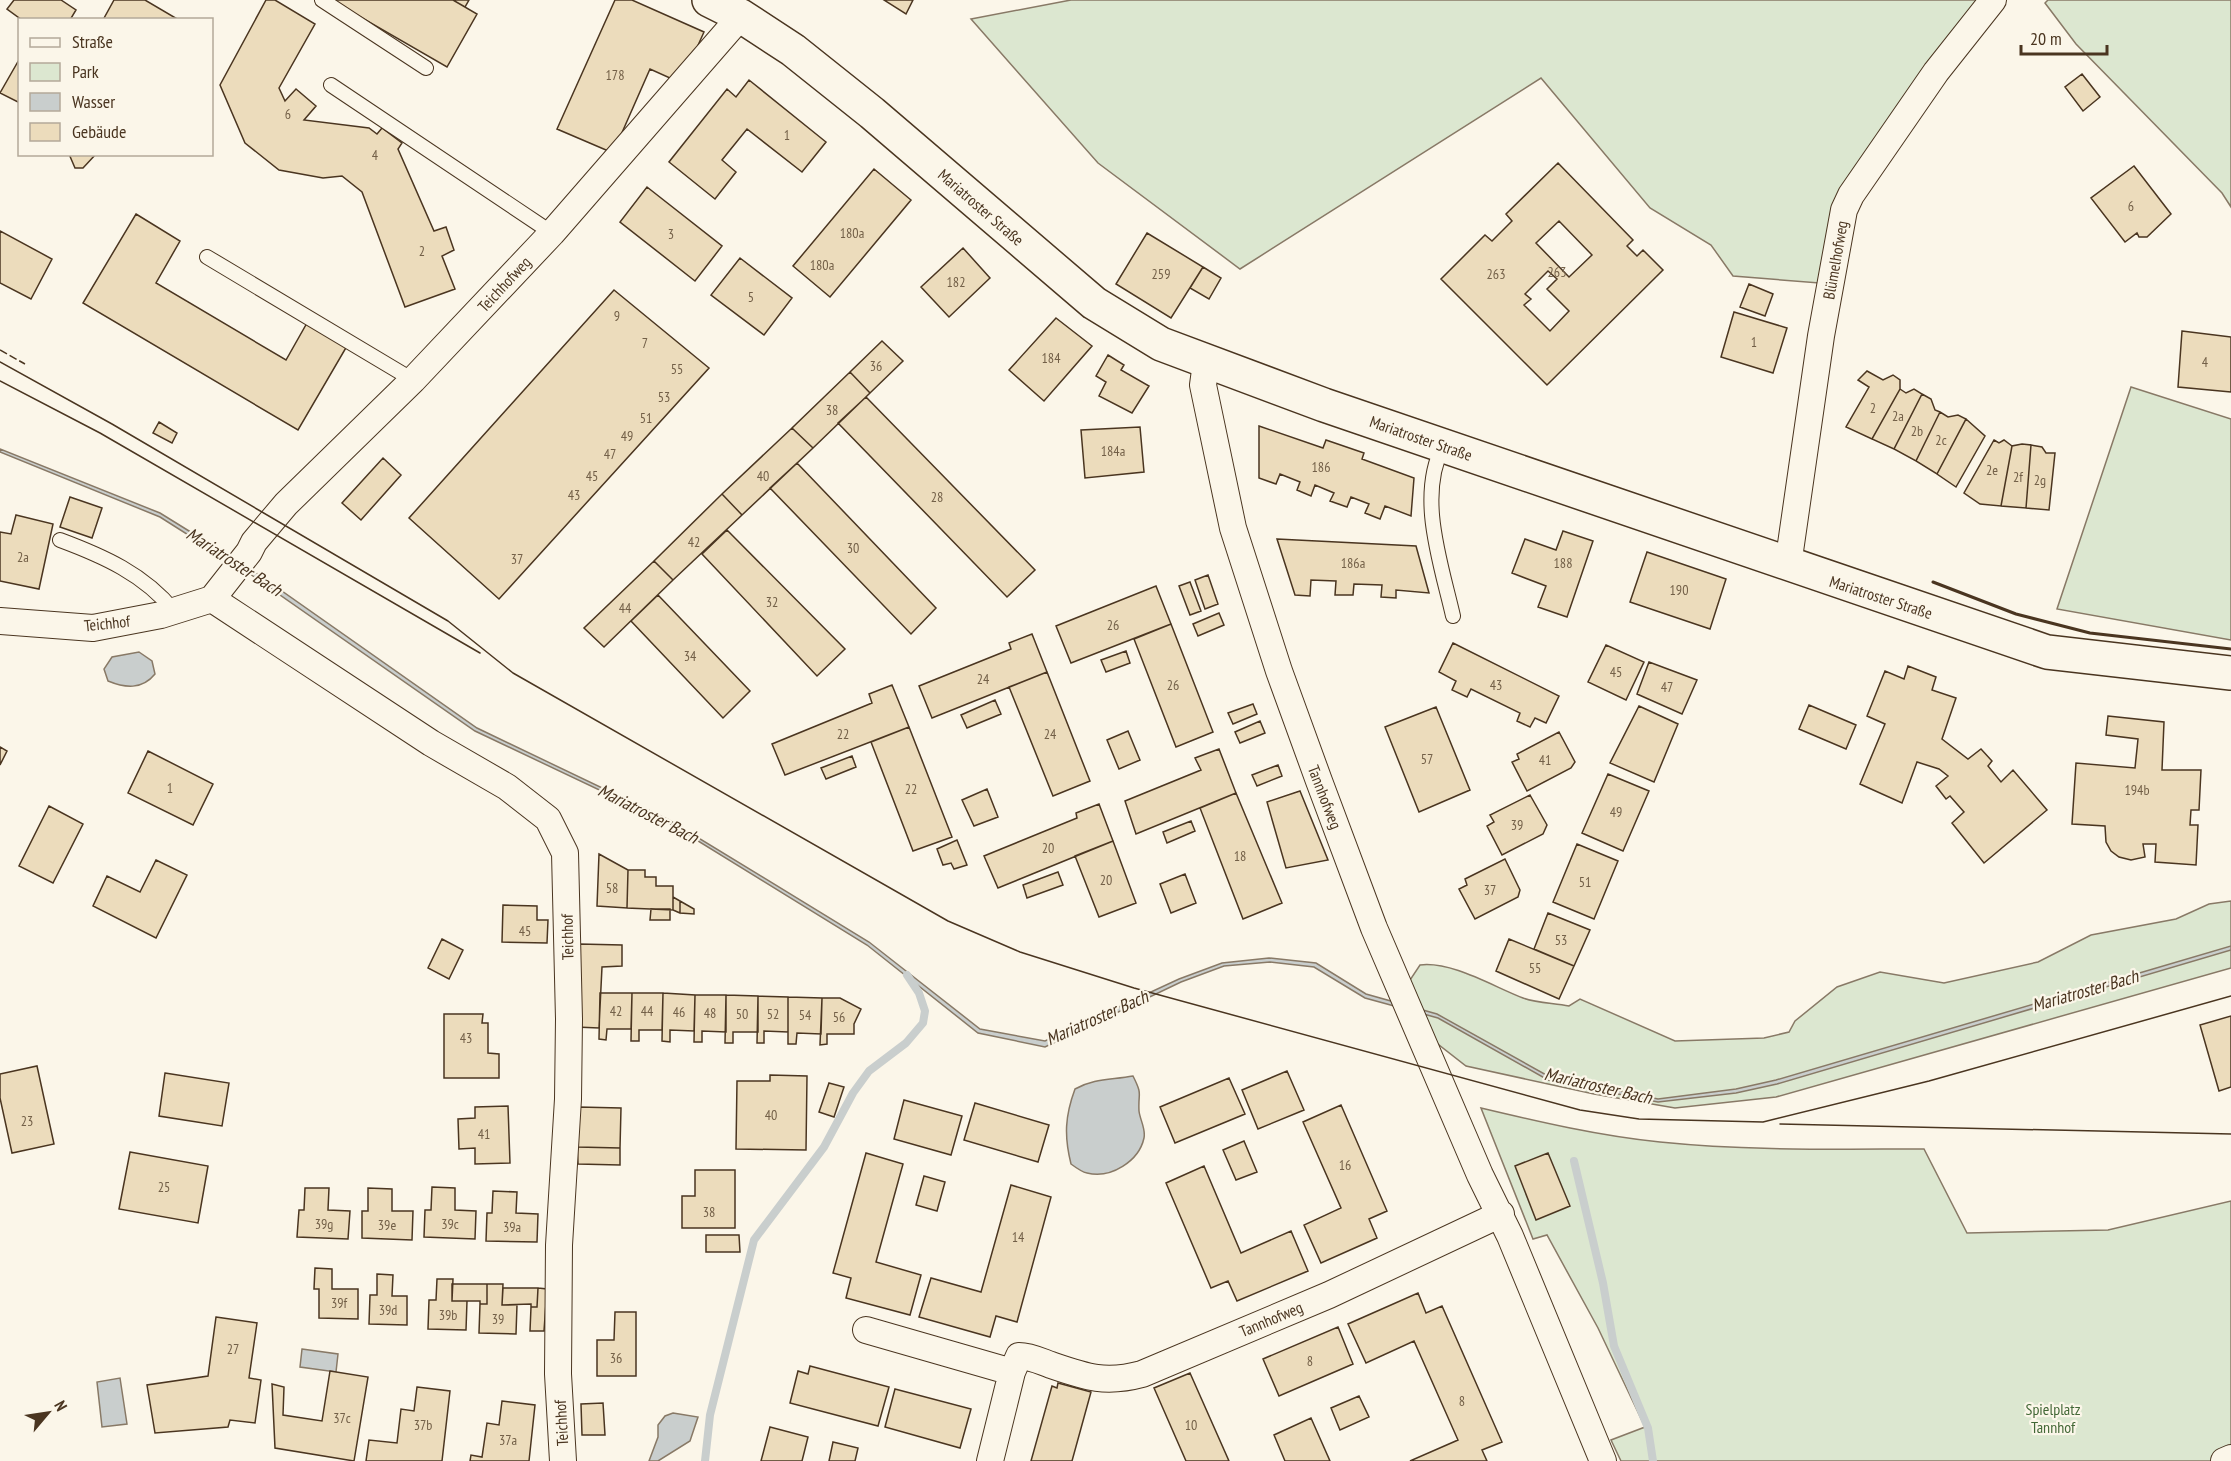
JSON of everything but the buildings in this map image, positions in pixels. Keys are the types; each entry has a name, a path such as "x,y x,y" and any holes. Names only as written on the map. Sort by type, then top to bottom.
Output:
{"main road":[{"name":"Mariatroster Straße","path":"709,0 741,16 793,50 872,113 1094,303 1161,344 1206,363 1788,565 2047,652 2231,673"}],"street":[{"name":"Blümelhofweg","path":"1788,565 1796,525 1821,336 1844,210 1851,195 1936,72 1993,0"},
{"name":"Teichhofweg","path":"218,590 286,504 412,380 552,233 741,16"},
{"name":"Tannhofweg","path":"1206,363 1203,385 1233,528 1279,671 1374,927 1480,1175 1501,1214 1603,1461"},
{"name":"Teichhof","path":"0,621 93,627 174,611 218,590 431,743 507,787 548,819 565,853 569,1019 568,1099 559,1245 558,1374 563,1461"},
{"name":"Tannhofweg","path":"1012,1372 1019,1356 1091,1379 1120,1380 1142,1374 1329,1295 1501,1214"},
{"path":"866,1330 1012,1372 990,1461"},
{"path":"2224,1461 2231,1458"}],"lane":[{"path":"322,0 426,68"},
{"path":"331,86 552,233"},
{"path":"207,257 412,380"},
{"path":"1444,444 1434,464 1432,517 1453,616"},
{"path":"60,540 107,558 145,582 174,611"}],"green space":[{"path":"1071,0 1993,0 1851,195 1832,284 1733,276 1711,245 1650,208 1541,78 1240,269 1098,163 971,19"},
{"path":"2048,0 2231,0 2231,207 2222,193 2076,44 2045,3"},
{"path":"2131,387 2231,419 2231,640 2057,609"},
{"path":"2231,901 2231,968 1776,1097 1675,1108 1594,1094 1466,1066 1434,1041 1410,980 1420,965 1446,967 1528,1000 1569,1006 1580,999 1675,1041 1764,1038 1789,1032 1795,1021 1837,987 1880,972 1944,983 2038,962 2091,935 2176,919 2209,904"},
{"name":"Spielplatz Tannhof","path":"1481,1108 1593,1132 1660,1142 1759,1148 1924,1149 1967,1233 2108,1230 2231,1201 2231,1461 1621,1461 1611,1440 1645,1427 1598,1328 1547,1235 1533,1239"}],"water":[{"name":"Mariatroster Bach","path":"0,449 160,513 252,570 477,728 669,820 869,942 980,1029 1045,1041 1179,979 1222,963 1269,958 1316,963 1366,994 1437,1014 1548,1076 1658,1099 1736,1089 1776,1080 2231,946 2231,950 1777,1084 1736,1093 1658,1102 1548,1080 1438,1018 1365,998 1314,967 1270,962 1224,966 1181,982 1045,1047 978,1033 867,945 669,823 475,731 250,574 160,517 0,452"},
{"path":"139,652 152,661 155,674 150,679 133,686 108,681 104,669 112,657"},
{"path":"1133,1076 1139,1091 1139,1111 1144,1131 1141,1146 1130,1161 1114,1171 1096,1174 1081,1171 1071,1164 1067,1144 1067,1117 1075,1089 1096,1081"},
{"path":"302,1349 338,1354 336,1372 300,1367"},
{"path":"120,1378 127,1424 102,1427 97,1382"},
{"path":"673,1413 698,1417 690,1441 658,1461 649,1461 658,1437 658,1425 665,1416"}],"waterway":[{"path":"705,1461 710,1415 754,1240 824,1147 853,1093 869,1071 906,1043 923,1023 925,1011 919,993 907,975"},
{"path":"1574,1161 1603,1283 1614,1346 1648,1428 1653,1461"}],"tram line":[{"path":"0,362 112,424 448,621 513,673 948,921 1020,952 1134,988 1580,1110 1639,1119 1763,1122 1929,1081 2231,996"},
{"path":"0,381 100,433 480,653"},
{"path":"1780,1124 2231,1134"}],"fence":[{"path":"0,350 25,364"}],"wall":[{"path":"1933,582 2016,614 2090,633 2231,649"}]}
